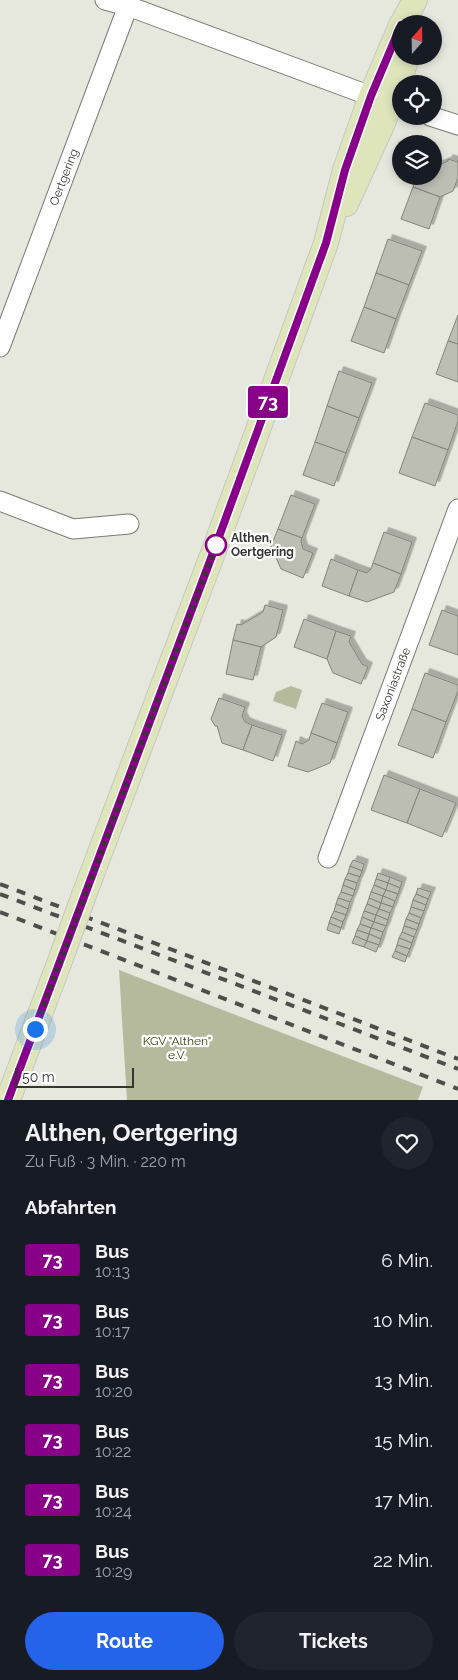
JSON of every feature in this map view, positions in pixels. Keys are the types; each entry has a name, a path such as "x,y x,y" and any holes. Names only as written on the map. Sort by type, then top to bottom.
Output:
{"main road":[{"path":"407,15 416,0"},
{"path":"418,15 420,0"},
{"path":"388,102 395,65"},
{"path":"8,1100 216,545 326,243 359,178 404,65"}],"street":[{"path":"105,0 128,6 388,102"},
{"name":"Oertgering","path":"0,347 128,6"},
{"path":"442,120 458,126"},
{"path":"0,501 73,529 130,524"},
{"name":"Saxoniastraße","path":"328,858 458,509"}],"green space":[{"path":"291,686 302,690 296,709 273,701 276,692"},
{"name":"KGV \"Althen\" e.V.","path":"119,970 423,1087 418,1100 127,1100"}],"building":[{"path":"448,159 458,162 458,178 453,191 440,197 413,187 414,185 442,185 442,164 448,161"},
{"path":"413,187 440,197 429,229 401,219"},
{"path":"388,239 422,251 409,285 376,273"},
{"path":"376,273 409,285 396,319 364,307"},
{"path":"364,307 396,319 384,353 351,341"},
{"path":"458,315 458,344 448,341"},
{"path":"448,341 458,344 458,382 436,374"},
{"path":"339,371 372,383 359,418 327,406"},
{"path":"425,403 458,415 458,421 448,450 412,437"},
{"path":"327,406 359,418 346,453 315,442"},
{"path":"412,437 448,450 435,486 399,473"},
{"path":"315,442 346,453 334,486 303,475"},
{"path":"291,495 315,504 302,538 278,529"},
{"path":"278,529 302,538 303,549 313,553 303,578 281,569 271,546"},
{"path":"384,532 412,542 401,574 373,563"},
{"path":"331,559 358,570 349,596 322,586"},
{"path":"373,563 401,574 394,592 367,602 349,596 358,570 367,573"},
{"path":"265,605 283,610 276,637 261,647 233,640 237,624 241,625 263,612"},
{"path":"442,610 458,616 458,655 429,645"},
{"path":"304,619 336,631 327,659 294,647"},
{"path":"336,631 351,636 349,642 362,664 368,667 361,684 333,673 327,659"},
{"path":"233,640 261,647 253,680 226,674"},
{"path":"425,673 458,685 458,691 446,722 412,709"},
{"path":"219,698 245,707 242,716 245,722 252,725 243,750 222,743 217,726 215,726 211,719"},
{"path":"322,703 348,712 337,743 311,733"},
{"path":"412,709 446,722 433,758 398,745"},
{"path":"252,725 282,735 273,761 243,750"},
{"path":"311,733 337,743 330,763 308,772 288,766 296,741 302,744 309,740"},
{"path":"384,775 420,789 407,823 371,810"},
{"path":"420,789 456,803 442,837 407,823"},
{"path":"353,860 364,864 362,871 350,866"},
{"path":"350,866 362,871 360,877 348,873"},
{"path":"348,873 360,877 357,883 345,879"},
{"path":"378,873 390,877 388,883 376,879"},
{"path":"390,877 402,882 400,888 388,883"},
{"path":"345,879 357,883 355,890 343,885"},
{"path":"376,879 388,883 386,890 374,885"},
{"path":"388,883 400,888 398,894 386,890"},
{"path":"343,885 355,890 353,896 341,892"},
{"path":"374,885 386,890 383,896 371,892"},
{"path":"418,888 431,892 428,899 416,894"},
{"path":"386,890 398,894 395,901 383,896"},
{"path":"341,892 353,896 350,902 338,898"},
{"path":"371,892 383,896 381,903 369,898"},
{"path":"416,894 428,899 426,905 413,900"},
{"path":"383,896 395,901 393,907 381,903"},
{"path":"338,898 350,902 348,909 336,904"},
{"path":"369,898 381,903 379,909 367,904"},
{"path":"413,900 426,905 424,911 411,907"},
{"path":"381,903 393,907 390,913 379,909"},
{"path":"336,904 348,909 346,915 334,911"},
{"path":"367,904 379,909 376,915 364,911"},
{"path":"411,907 424,911 421,918 409,913"},
{"path":"379,909 390,913 388,920 376,915"},
{"path":"334,911 346,915 343,922 331,917"},
{"path":"364,911 376,915 374,922 362,917"},
{"path":"409,913 421,918 419,924 406,919"},
{"path":"376,915 388,920 386,926 374,922"},
{"path":"331,917 343,922 341,928 329,923"},
{"path":"362,917 374,922 371,928 360,924"},
{"path":"406,919 419,924 417,930 404,926"},
{"path":"374,922 386,926 383,932 371,928"},
{"path":"329,923 341,928 339,934 327,930"},
{"path":"360,924 371,928 369,934 357,930"},
{"path":"404,926 417,930 414,937 402,932"},
{"path":"371,928 383,932 381,939 369,934"},
{"path":"357,930 369,934 367,941 355,936"},
{"path":"402,932 414,937 412,943 399,938"},
{"path":"369,934 381,939 379,945 367,941"},
{"path":"355,936 367,941 364,947 352,943"},
{"path":"399,938 412,943 410,949 397,945"},
{"path":"367,941 379,945 376,952 364,947"},
{"path":"397,945 410,949 407,956 395,951"},
{"path":"395,951 407,956 405,962 392,957"}],"railway":[{"path":"0,884 458,1059"},
{"path":"0,894 458,1069"},
{"path":"0,912 458,1089"}],"bus line":[{"name":"73","path":"8,1100 216,545 326,243 345,170 371,96 392,45"}],"place":[{"name":"Althen, Oertgering","path":"216,545"}],"route":[{"path":"35,1029 216,545"}]}
